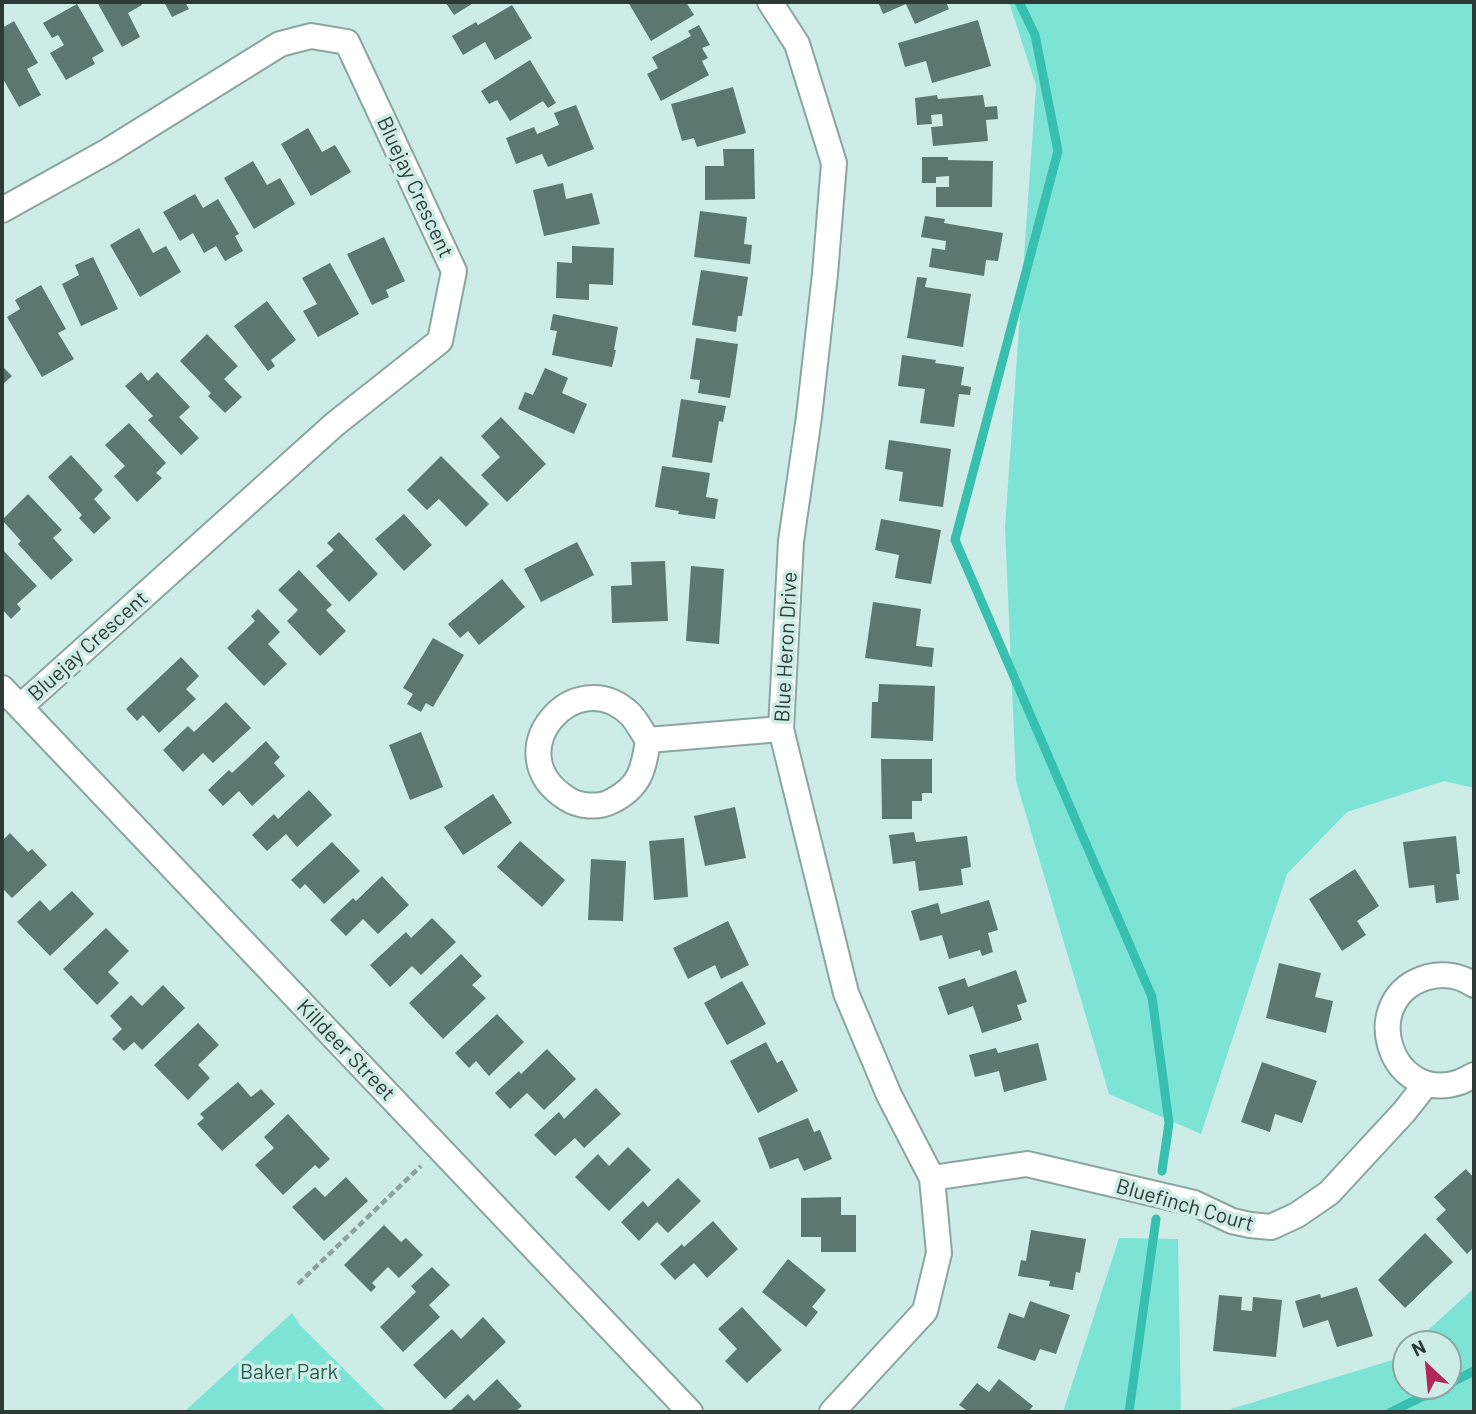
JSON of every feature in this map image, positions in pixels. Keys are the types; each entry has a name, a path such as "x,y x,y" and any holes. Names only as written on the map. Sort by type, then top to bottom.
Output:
{"street":[{"name":"Blue Heron Drive","path":"770,2 797,44 834,163 809,417 791,541 781,729 846,993 889,1095 932,1178 939,1253 925,1311 832,1412"},
{"name":"Bluejay Crescent","path":"2,210 108,151 280,44 311,36 347,42 454,271 440,341 335,424 20,707"},
{"name":"Killdeer Street","path":"2,688 690,1412"},
{"path":"584,699 601,699 618,705 631,715 648,740 644,766 637,782 624,795 607,804 589,806 571,802 556,792 545,777 539,761 539,744 544,728 554,714 568,704 584,699"},
{"path":"648,740 781,729"},
{"path":"1474,985 1455,976 1437,975 1419,980 1405,990 1394,1004 1388,1021 1388,1040 1394,1058 1406,1072 1426,1084 1459,1083 1474,1075"},
{"name":"Bluefinch Court","path":"932,1178 1027,1164 1194,1203 1232,1221 1271,1227 1297,1215 1329,1193 1404,1112 1426,1084"}],"path":[{"path":"298,1284 439,1149"}],"green space":[{"path":"1009,2 1474,2 1474,788 1444,781 1347,812 1287,874 1201,1134 1109,1094 1016,781 1005,527 1036,86"},
{"path":"1119,1238 1178,1239 1181,1412 1063,1412"},
{"path":"1474,1288 1474,1412 1221,1412 1392,1360 1392,1400 1462,1400 1462,1330 1428,1330"},
{"name":"Baker Park","path":"292,1313 301,1326 387,1412 184,1412"}],"building":[{"path":"97,2 141,2 142,5 128,13 140,37 122,47"},
{"path":"164,2 185,2 189,9 172,17"},
{"path":"445,2 475,2 454,15"},
{"path":"628,2 686,2 694,15 651,41"},
{"path":"878,2 946,2 949,9 915,24 906,4 883,14"},
{"path":"77,4 104,51 92,58 95,64 66,80 50,53 64,45 58,35 52,38 43,23"},
{"path":"512,5 532,38 495,60 485,42 463,55 452,36 476,22 478,25"},
{"path":"978,20 991,66 932,83 926,61 905,67 898,43"},
{"path":"14,21 38,63 27,69 41,95 19,107 2,77 2,28"},
{"path":"699,25 710,45 702,48 708,58 702,61 709,75 661,101 647,74 658,68 652,57 691,36 688,31"},
{"path":"530,60 556,103 548,108 543,101 510,121 497,100 489,104 481,91"},
{"path":"733,87 746,133 697,147 694,138 682,141 671,104"},
{"path":"937,95 938,99 983,95 985,107 997,106 998,119 986,120 988,141 933,146 931,127 943,126 942,114 931,115 932,124 917,125 915,98"},
{"path":"576,105 594,149 548,167 542,154 516,164 506,138 534,127 537,134 559,125 554,113"},
{"path":"308,128 322,152 335,145 351,172 311,196 281,144"},
{"path":"723,149 754,149 755,199 705,200 705,166 724,166"},
{"path":"922,157 993,161 992,207 936,207 936,187 949,187 949,176 936,177 936,183 922,183"},
{"path":"253,161 267,185 280,178 295,204 254,229 224,178"},
{"path":"563,183 566,199 592,193 600,224 544,236 533,190"},
{"path":"195,194 203,208 218,199 239,234 235,236 243,251 225,261 216,246 204,253 193,233 180,241 163,212"},
{"path":"700,211 747,217 744,244 752,245 750,264 694,257"},
{"path":"925,216 945,219 944,223 1003,233 998,261 986,260 984,276 929,267 932,248 945,250 946,241 921,237"},
{"path":"139,228 153,253 166,246 181,272 140,297 110,245"},
{"path":"384,237 405,281 386,290 389,297 372,305 347,254"},
{"path":"572,246 614,248 613,285 589,284 589,300 556,298 557,262 572,263"},
{"path":"93,257 118,309 81,326 62,284 79,275 75,265"},
{"path":"330,263 359,314 318,337 303,311 317,304 302,278"},
{"path":"701,270 748,277 742,316 738,316 736,332 692,325"},
{"path":"917,277 927,278 925,287 971,294 963,347 907,338"},
{"path":"41,285 66,329 58,333 74,359 42,377 7,317 20,309 15,300"},
{"path":"267,301 296,340 271,360 275,366 268,371 234,326"},
{"path":"553,314 618,327 612,367 552,355 557,331 550,330"},
{"path":"207,334 238,366 224,379 242,397 225,413 208,396 211,393 180,361"},
{"path":"696,338 738,344 730,398 698,393 700,380 690,379"},
{"path":"902,355 964,367 961,385 971,387 970,395 959,394 954,427 920,423 925,389 898,386"},
{"path":"2,366 12,376 2,385"},
{"path":"545,368 568,378 562,393 587,404 574,434 518,409 525,392 533,395"},
{"path":"141,372 148,381 157,372 190,407 179,417 199,438 181,455 148,420 153,416 125,386"},
{"path":"681,399 726,406 723,422 719,421 712,463 672,457"},
{"path":"501,417 546,464 507,502 481,475 500,457 481,436"},
{"path":"129,423 166,463 156,473 162,478 137,502 114,476 125,466 105,445"},
{"path":"889,440 951,449 943,507 899,501 903,472 885,469"},
{"path":"71,455 103,490 94,499 111,518 94,534 79,518 82,515 48,477"},
{"path":"441,456 489,504 466,527 439,499 427,510 407,490"},
{"path":"662,466 710,473 706,497 718,499 715,519 678,514 679,511 655,507"},
{"path":"28,494 62,530 53,538 73,560 51,580 18,544 21,541 2,520"},
{"path":"404,514 432,545 404,571 375,539"},
{"path":"881,519 941,530 931,584 895,578 899,555 875,550"},
{"path":"339,532 378,574 349,602 316,566 334,550 327,543"},
{"path":"577,542 594,575 541,602 524,569"},
{"path":"2,549 37,586 17,604 21,609 11,619 2,609"},
{"path":"665,561 668,621 612,623 611,586 632,585 631,562"},
{"path":"691,566 724,569 719,644 686,641"},
{"path":"299,570 332,605 326,610 346,631 320,656 287,621 298,610 278,590"},
{"path":"502,579 525,607 479,645 468,631 460,638 448,624"},
{"path":"873,602 921,609 916,646 934,648 932,667 865,658"},
{"path":"258,609 280,632 268,644 287,664 264,686 227,648 255,621 251,616"},
{"path":"433,638 464,655 433,707 426,703 421,712 407,704 413,694 403,688"},
{"path":"181,657 199,676 186,689 196,699 159,733 143,715 137,721 126,709"},
{"path":"879,684 935,686 933,741 871,738 872,702 878,702"},
{"path":"226,702 251,728 213,763 203,753 183,772 163,750 188,726 194,732"},
{"path":"421,732 443,787 410,800 389,745"},
{"path":"266,741 280,757 274,763 285,776 252,806 239,791 223,806 208,790 229,770 232,773"},
{"path":"881,759 932,759 932,793 922,793 922,801 912,801 912,819 882,819"},
{"path":"309,790 332,815 297,847 286,834 267,851 252,835 274,814 278,819"},
{"path":"493,794 512,823 463,855 444,827"},
{"path":"735,807 746,858 705,866 694,816"},
{"path":"914,832 916,842 967,836 971,867 961,869 963,885 919,891 915,861 893,864 889,835"},
{"path":"10,833 28,852 32,849 47,865 12,898 2,888 2,841"},
{"path":"1456,836 1460,874 1456,874 1459,900 1436,903 1434,885 1409,888 1403,842"},
{"path":"684,838 688,897 654,900 649,841"},
{"path":"520,841 565,880 542,907 497,867"},
{"path":"332,842 360,871 324,904 305,884 300,889 291,880"},
{"path":"591,859 626,861 623,921 588,920"},
{"path":"1355,869 1379,906 1357,921 1366,935 1342,951 1309,899"},
{"path":"382,876 409,905 378,934 363,919 346,936 330,920 353,898 356,901"},
{"path":"72,891 94,914 50,956 17,922 40,900 50,911"},
{"path":"989,900 998,930 988,933 993,952 982,956 980,950 949,959 942,935 920,941 911,911 938,903 941,914"},
{"path":"432,918 456,942 421,975 412,966 390,987 370,965 406,932 411,938"},
{"path":"728,921 749,965 721,979 715,965 688,979 673,948"},
{"path":"106,928 129,951 108,972 119,983 97,1005 63,969"},
{"path":"461,954 482,976 472,985 486,998 443,1039 409,1003"},
{"path":"1279,963 1321,973 1315,997 1333,1001 1326,1033 1266,1018"},
{"path":"1016,970 1027,1002 1017,1005 1022,1020 982,1033 973,1006 948,1015 938,987 965,978 968,987"},
{"path":"742,981 766,1024 727,1045 704,1003"},
{"path":"163,985 185,1008 142,1050 134,1042 124,1051 112,1039 122,1029 110,1016 131,995 142,1006"},
{"path":"497,1014 524,1042 489,1076 476,1061 469,1068 455,1053"},
{"path":"198,1023 219,1045 198,1065 210,1078 188,1100 154,1065"},
{"path":"766,1042 777,1063 782,1060 798,1091 758,1113 730,1061"},
{"path":"1038,1043 1047,1080 1004,1092 999,1071 975,1077 969,1055 996,1048 998,1053"},
{"path":"547,1049 576,1079 544,1110 527,1093 510,1109 495,1093 519,1071 521,1074"},
{"path":"1262,1062 1317,1081 1302,1123 1275,1114 1270,1132 1241,1122"},
{"path":"238,1082 251,1097 261,1089 275,1104 222,1151 197,1124 204,1118 200,1114"},
{"path":"596,1088 621,1114 584,1148 575,1138 555,1156 534,1135 559,1112 564,1119"},
{"path":"288,1114 330,1159 319,1169 315,1165 283,1195 255,1165 274,1148 264,1137"},
{"path":"808,1118 814,1132 820,1130 832,1159 804,1171 798,1158 770,1169 758,1138"},
{"path":"628,1147 651,1170 609,1211 575,1177 598,1154 609,1166"},
{"path":"1466,1169 1474,1178 1474,1247 1467,1254 1436,1219 1446,1210 1434,1197"},
{"path":"346,1177 368,1201 324,1241 292,1207 315,1187 325,1197"},
{"path":"678,1178 701,1201 668,1233 657,1222 639,1241 621,1222 643,1201 648,1207"},
{"path":"841,1197 841,1215 856,1215 856,1252 821,1252 821,1237 801,1237 801,1198"},
{"path":"713,1221 738,1249 707,1278 694,1263 675,1280 660,1264"},
{"path":"384,1225 401,1242 406,1238 423,1255 399,1278 388,1267 372,1283 376,1287 371,1292 344,1265"},
{"path":"1031,1230 1086,1239 1080,1273 1076,1272 1073,1290 1049,1286 1050,1281 1018,1276 1021,1260 1026,1261"},
{"path":"1425,1233 1453,1262 1405,1308 1378,1280"},
{"path":"788,1259 826,1290 812,1307 818,1312 806,1327 762,1292"},
{"path":"432,1267 450,1285 429,1305 440,1317 403,1352 380,1327 416,1292 411,1286"},
{"path":"1357,1287 1373,1336 1337,1347 1328,1320 1303,1328 1295,1301 1320,1294 1321,1298"},
{"path":"1219,1295 1242,1297 1241,1310 1252,1311 1253,1297 1282,1300 1276,1357 1213,1351"},
{"path":"1030,1301 1070,1315 1056,1354 1040,1349 1035,1361 997,1348 1009,1313 1024,1318"},
{"path":"742,1307 782,1350 747,1383 725,1361 737,1349 718,1329"},
{"path":"483,1317 506,1342 445,1399 413,1365 452,1329 461,1339"},
{"path":"497,1379 522,1406 515,1412 450,1411 468,1394 474,1401"},
{"path":"999,1379 1033,1406 1028,1412 969,1412 959,1405 977,1383 989,1392"}],"waterway":[{"path":"1019,2 1035,35 1058,151 955,540 1152,997 1169,1123 1162,1171"},
{"path":"1129,1412 1156,1219"},
{"path":"1462,1377 1474,1371"},
{"path":"1391,1412 1415,1400"}]}
